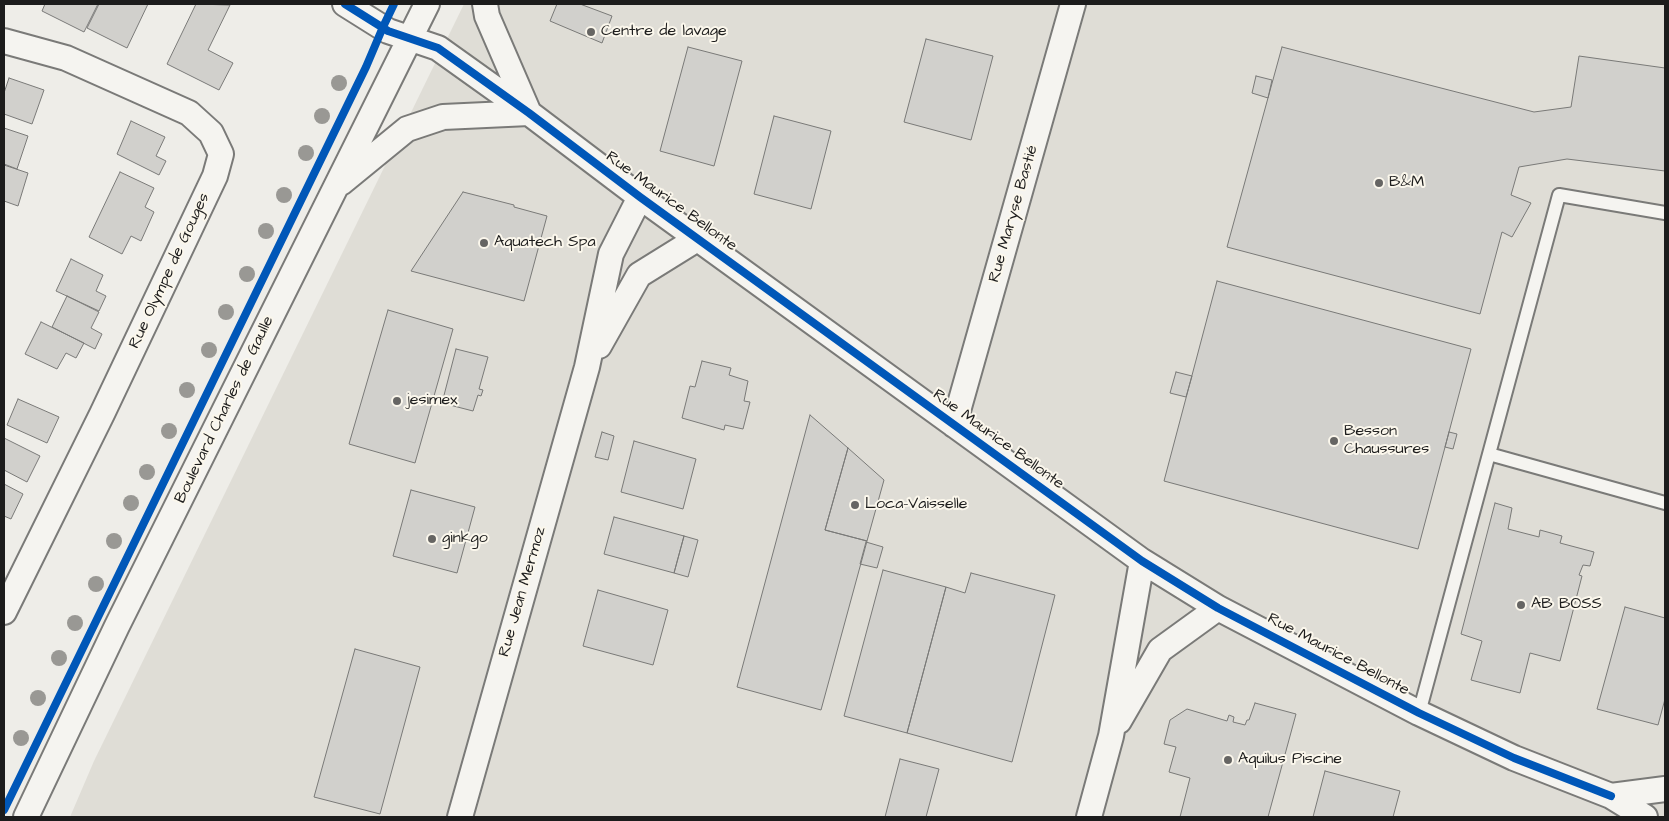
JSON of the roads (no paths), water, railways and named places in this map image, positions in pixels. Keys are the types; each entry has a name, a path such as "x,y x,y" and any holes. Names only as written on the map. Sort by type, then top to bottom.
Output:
{"street":[{"name":"Rue Maurice Bellonte","path":"345,4 388,31 438,48 1142,561 1218,608 1419,713 1514,758 1611,796 1645,817"},
{"name":"Boulevard Charles de Gaulle","path":"26,817 122,617 426,4"},
{"path":"335,189 407,129 443,117 529,113 487,16 484,4"},
{"name":"Rue Maryse Bastié","path":"954,424 1073,4"},
{"name":"Rue Olympe de Gouges","path":"4,41 66,58 190,113 211,133 220,154 211,185 102,414 4,612"},
{"name":"Rue Jean Mermoz","path":"460,817 587,367 611,254 640,197"},
{"name":"Rue Jean Mermoz","path":"587,367 639,275 698,239"},
{"path":"1089,817 1110,736 1142,561"},
{"path":"1110,736 1160,650 1218,608"},
{"path":"1611,796 1665,789"}],"lane":[{"path":"1419,713 1558,195 1665,213"},
{"path":"1489,454 1665,503"}],"place":[{"name":"Centre de lavage","path":"591,32"},
{"name":"B&M","path":"1379,183"},
{"name":"Aquatech Spa","path":"484,243"},
{"name":"jesimex","path":"397,401"},
{"name":"Besson Chaussures","path":"1334,441"},
{"name":"Loca-Vaisselle","path":"855,505"},
{"name":"ginkgo","path":"432,539"},
{"name":"AB BOSS","path":"1521,605"},
{"name":"Aquilus Piscine","path":"1228,760"}]}
